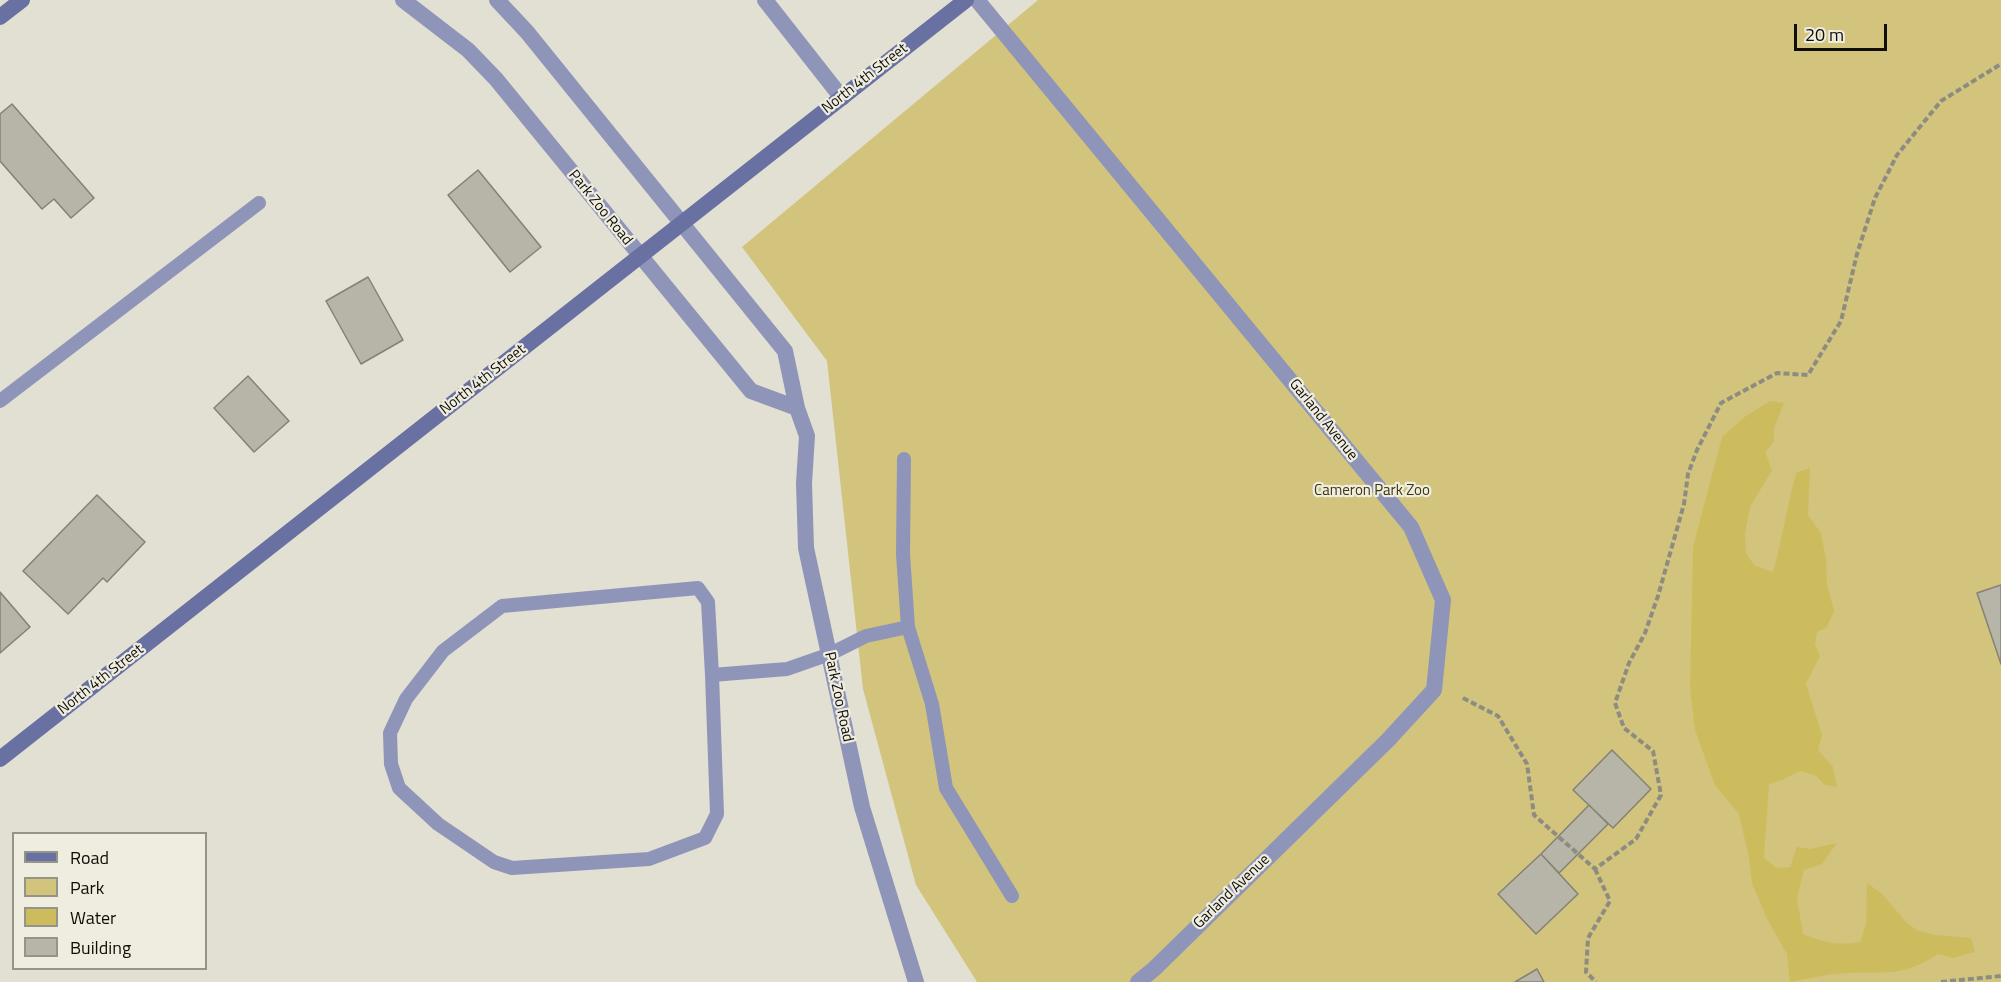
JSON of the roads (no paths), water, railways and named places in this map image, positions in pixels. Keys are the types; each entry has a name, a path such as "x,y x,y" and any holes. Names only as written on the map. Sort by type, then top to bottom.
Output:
{"main road":[{"path":"0,17 22,0"},
{"name":"North 4th Street","path":"0,759 966,0"}],"street":[{"name":"Park Zoo Road","path":"404,0 468,50 496,79 751,391 797,408"},
{"name":"Park Zoo Road","path":"497,0 527,32 785,351 797,408 807,436 804,483 806,548 862,807 916,982"},
{"path":"765,0 842,98"},
{"name":"Garland Avenue","path":"977,0 1411,527 1443,600 1434,690 1379,748 1154,969 1138,982"}],"lane":[{"path":"0,401 259,203"},
{"path":"904,459 903,554 908,627 932,704 946,788 1012,896"},
{"path":"698,588 708,603 712,675 717,814 705,838 649,859 512,868 494,862 438,824 399,788 391,764 390,733 406,699 443,651 502,606 698,588"},
{"path":"712,675 787,669 830,654 866,636 908,627"}],"water":[{"path":"1770,401 1784,403 1774,428 1774,442 1765,452 1772,470 1750,507 1745,534 1746,553 1754,565 1773,572 1796,473 1810,468 1808,515 1821,533 1826,559 1827,584 1834,611 1827,627 1817,632 1815,644 1820,656 1806,684 1822,735 1818,750 1833,767 1837,787 1825,785 1816,776 1800,771 1769,784 1764,858 1777,868 1790,867 1797,847 1810,849 1837,843 1822,864 1804,870 1797,898 1803,934 1845,944 1860,942 1866,925 1867,883 1881,893 1908,924 1919,931 1936,935 1971,938 1975,952 1953,958 1938,954 1916,966 1896,971 1836,974 1790,982 1787,954 1767,919 1752,883 1739,814 1715,785 1695,730 1690,688 1693,547 1722,437 1746,416"}],"park label":[{"name":"Cameron Park Zoo","path":"1372,491"}]}
